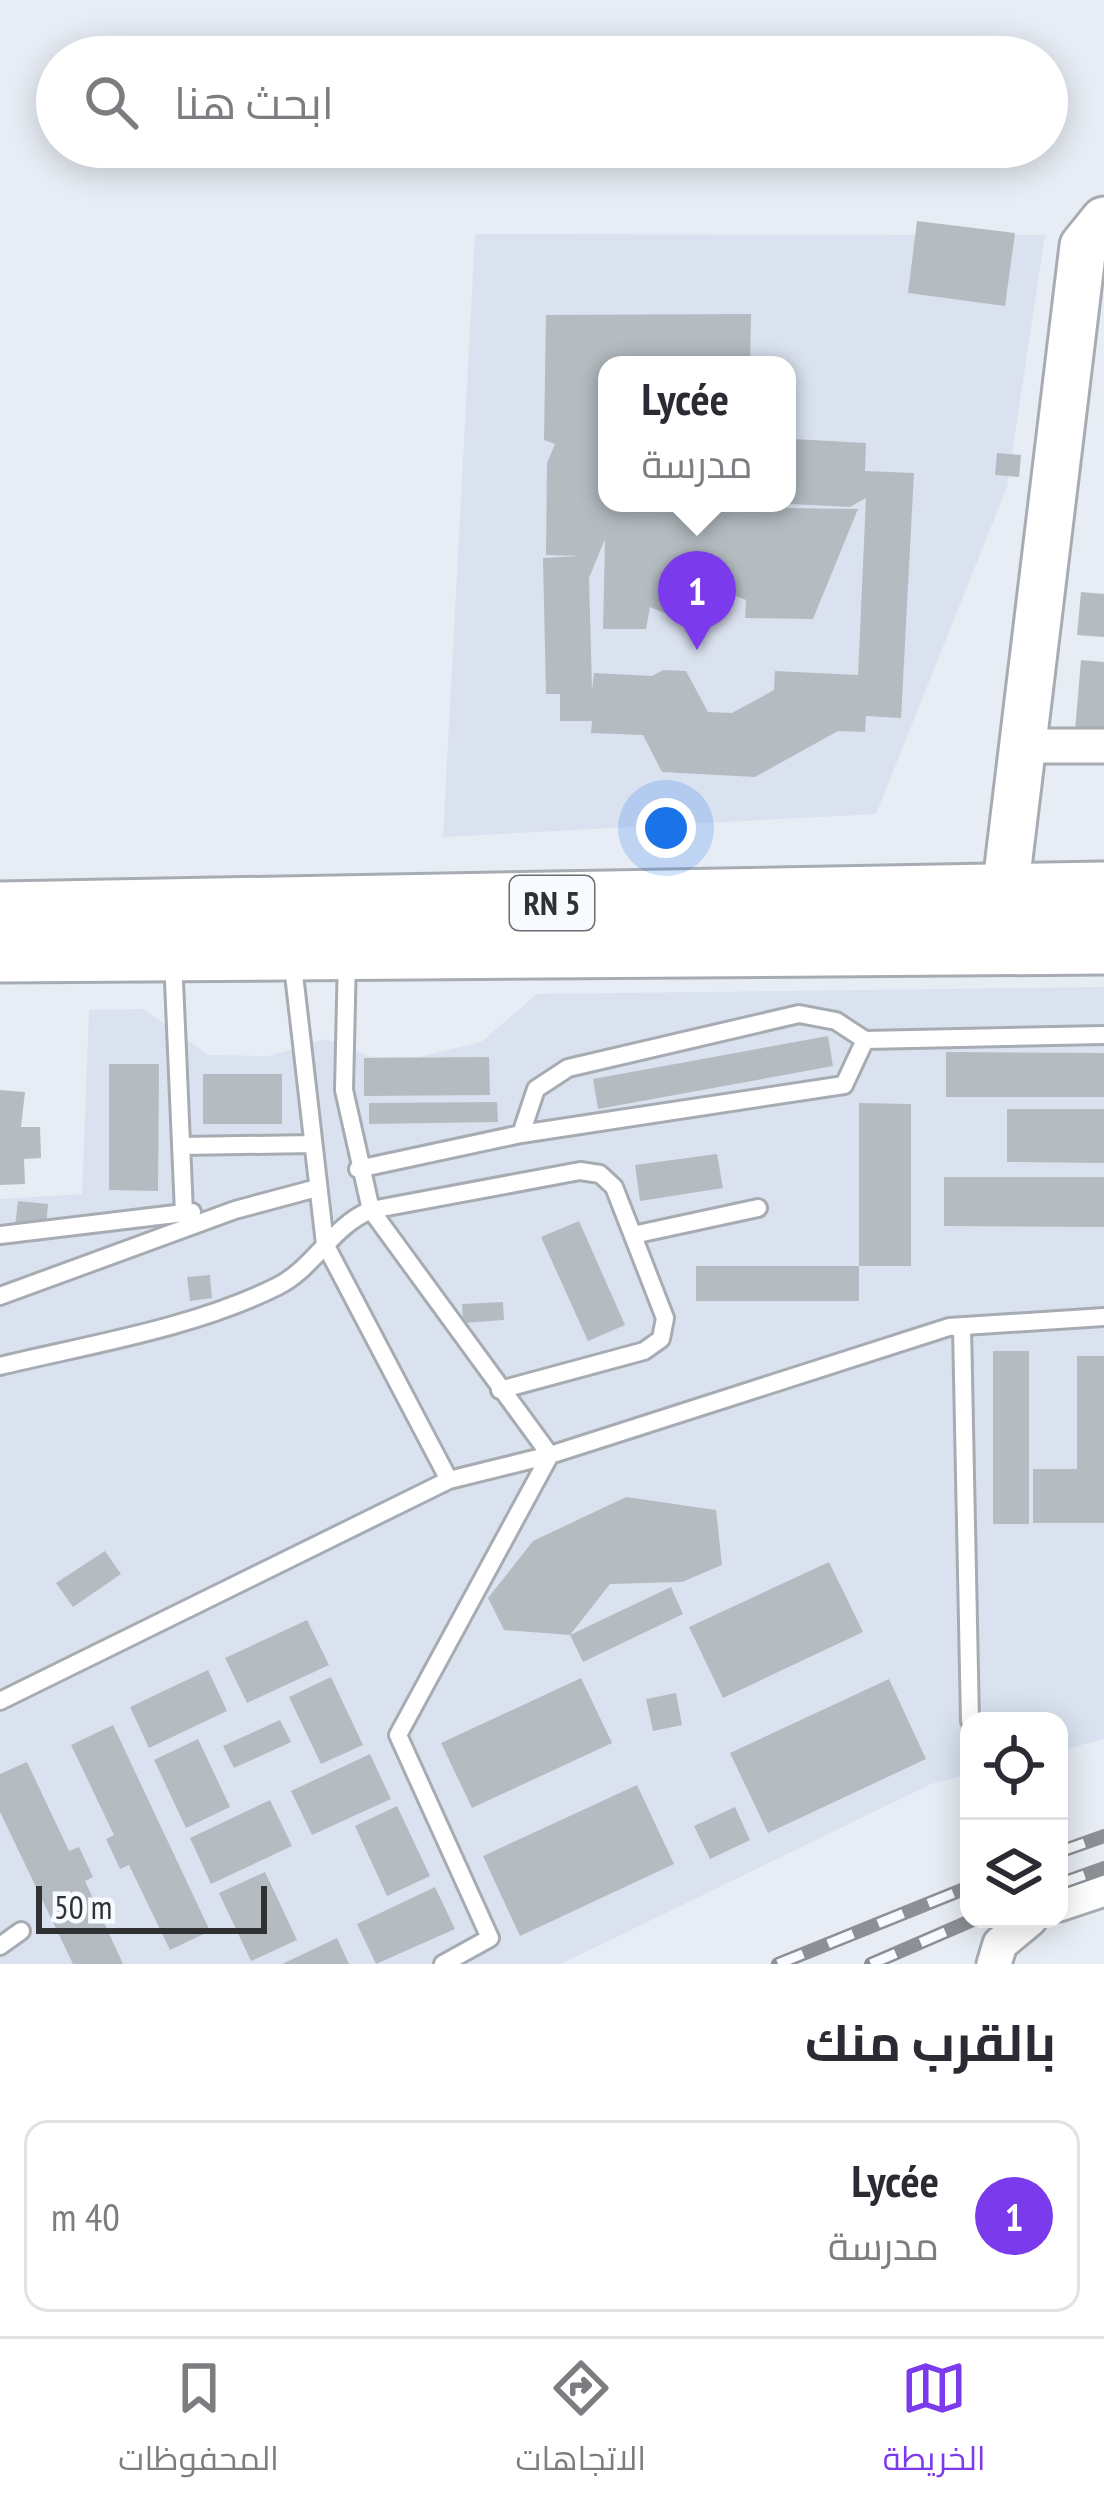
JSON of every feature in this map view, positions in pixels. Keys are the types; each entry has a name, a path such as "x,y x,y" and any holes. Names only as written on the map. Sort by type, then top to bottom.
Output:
{"highway":[{"name":"RN 5","path":"0,911 1104,891"},
{"name":"RN 5","path":"0,953 1104,945"}],"street":[{"path":"1005,892 1022,746 1090,300 1083,246 1104,220"},
{"path":"1022,746 1104,746"},
{"path":"1068,1901 1104,1889"},
{"path":"994,1964 1000,1944 1019,1928"}],"lane":[{"path":"291,950 325,1244 449,1480"},
{"path":"348,950 344,1090 358,1169 371,1210 550,1455"},
{"path":"172,951 184,1213"},
{"path":"521,1134 536,1088 568,1068 799,1013 836,1021 865,1040 1104,1036"},
{"path":"358,1169 521,1134 844,1085 865,1040"},
{"path":"182,1146 313,1144"},
{"path":"0,1366 208,1312 280,1285 354,1217 371,1210 590,1171 614,1187 634,1234 665,1318 661,1339 644,1351 500,1390"},
{"path":"0,1296 235,1210 317,1188"},
{"path":"634,1234 758,1208"},
{"path":"0,1235 235,1210"},
{"path":"0,1701 449,1480 550,1455 962,1327 1104,1317"},
{"path":"962,1327 970,1712"},
{"path":"443,1964 490,1937 398,1736 550,1455"},
{"path":"0,1946 21,1931"}],"shaded area":[{"path":"475,234 1045,235 1007,487 876,814 443,837"},
{"path":"1104,987 1104,1739 1068,1749 1068,1712 960,1712 960,1776 931,1784 561,1964 0,1964 0,1199 82,1194 89,1010 144,1009 208,1055 269,1056 326,1039 372,1057 419,1057 481,1042 537,994"}],"building":[{"path":"917,221 1015,233 1005,306 908,293"},
{"path":"751,314 750,356 598,356 598,512 858,509 813,619 745,618 746,600 728,593 716,623 693,614 694,572 675,617 650,607 646,629 603,629 605,539 589,578 592,690 594,673 652,676 663,670 686,671 708,712 732,713 774,690 775,671 858,675 866,498 850,507 796,504 796,439 866,443 865,471 914,473 901,718 866,716 865,732 838,731 755,777 662,772 643,735 591,733 592,721 560,721 560,694 546,694 543,558 580,556 546,555 547,463 555,444 544,440 546,315"},
{"path":"997,453 1021,455 1019,477 995,475"},
{"path":"1081,592 1104,594 1104,637 1077,635"},
{"path":"1081,660 1104,662 1104,734 1075,731"},
{"path":"828,1036 833,1066 598,1109 593,1079"},
{"path":"946,1052 1104,1053 1104,1097 946,1097"},
{"path":"489,1057 490,1095 364,1096 364,1058"},
{"path":"109,1064 159,1064 158,1191 109,1190"},
{"path":"203,1074 282,1074 282,1124 203,1124"},
{"path":"0,1090 25,1092 21,1127 40,1127 41,1158 24,1159 25,1184 0,1185"},
{"path":"497,1102 498,1122 369,1124 369,1103"},
{"path":"859,1103 911,1104 911,1266 859,1266"},
{"path":"1007,1109 1104,1109 1104,1163 1007,1162"},
{"path":"717,1154 723,1188 640,1201 635,1165"},
{"path":"944,1177 1104,1177 1104,1227 944,1226"},
{"path":"18,1201 48,1204 46,1229 15,1226"},
{"path":"579,1221 625,1325 588,1341 541,1237"},
{"path":"696,1266 859,1266 859,1301 696,1301"},
{"path":"210,1275 212,1298 190,1301 187,1277"},
{"path":"503,1302 504,1320 463,1323 462,1304"},
{"path":"993,1351 1029,1351 1029,1524 993,1524"},
{"path":"1077,1356 1104,1356 1104,1523 1033,1523 1033,1469 1077,1469"},
{"path":"626,1497 716,1510 722,1565 682,1582 610,1584 570,1635 504,1630 488,1598 533,1541"},
{"path":"105,1551 121,1574 73,1607 56,1583"},
{"path":"829,1562 863,1632 723,1698 689,1627"},
{"path":"671,1587 683,1614 583,1662 570,1635"},
{"path":"307,1620 329,1665 247,1703 225,1658"},
{"path":"208,1670 227,1711 149,1748 130,1707"},
{"path":"331,1677 363,1745 321,1764 289,1697"},
{"path":"581,1678 612,1743 472,1808 441,1743"},
{"path":"889,1679 926,1759 768,1833 730,1753"},
{"path":"676,1693 682,1725 653,1731 646,1699"},
{"path":"280,1720 291,1742 234,1768 223,1746"},
{"path":"113,1725 210,1931 170,1950 129,1865 120,1869 106,1839 114,1835 71,1745"},
{"path":"198,1739 230,1807 186,1828 154,1760"},
{"path":"370,1754 391,1799 312,1835 291,1791"},
{"path":"27,1762 69,1851 79,1847 93,1877 85,1881 123,1964 73,1964 0,1812 0,1774"},
{"path":"637,1785 674,1864 520,1936 483,1856"},
{"path":"270,1800 292,1846 211,1884 190,1838"},
{"path":"397,1806 430,1876 387,1896 355,1826"},
{"path":"735,1807 750,1840 710,1859 694,1826"},
{"path":"265,1872 297,1940 251,1961 219,1893"},
{"path":"435,1887 455,1929 376,1964 357,1924"},
{"path":"337,1938 349,1964 282,1964"}],"railway":[{"path":"1068,1849 1104,1836"},
{"path":"1068,1881 1104,1868"},
{"path":"778,1964 960,1891"},
{"path":"871,1964 960,1925"}],"place":[{"name":"Lycée","path":"697,650"}]}
